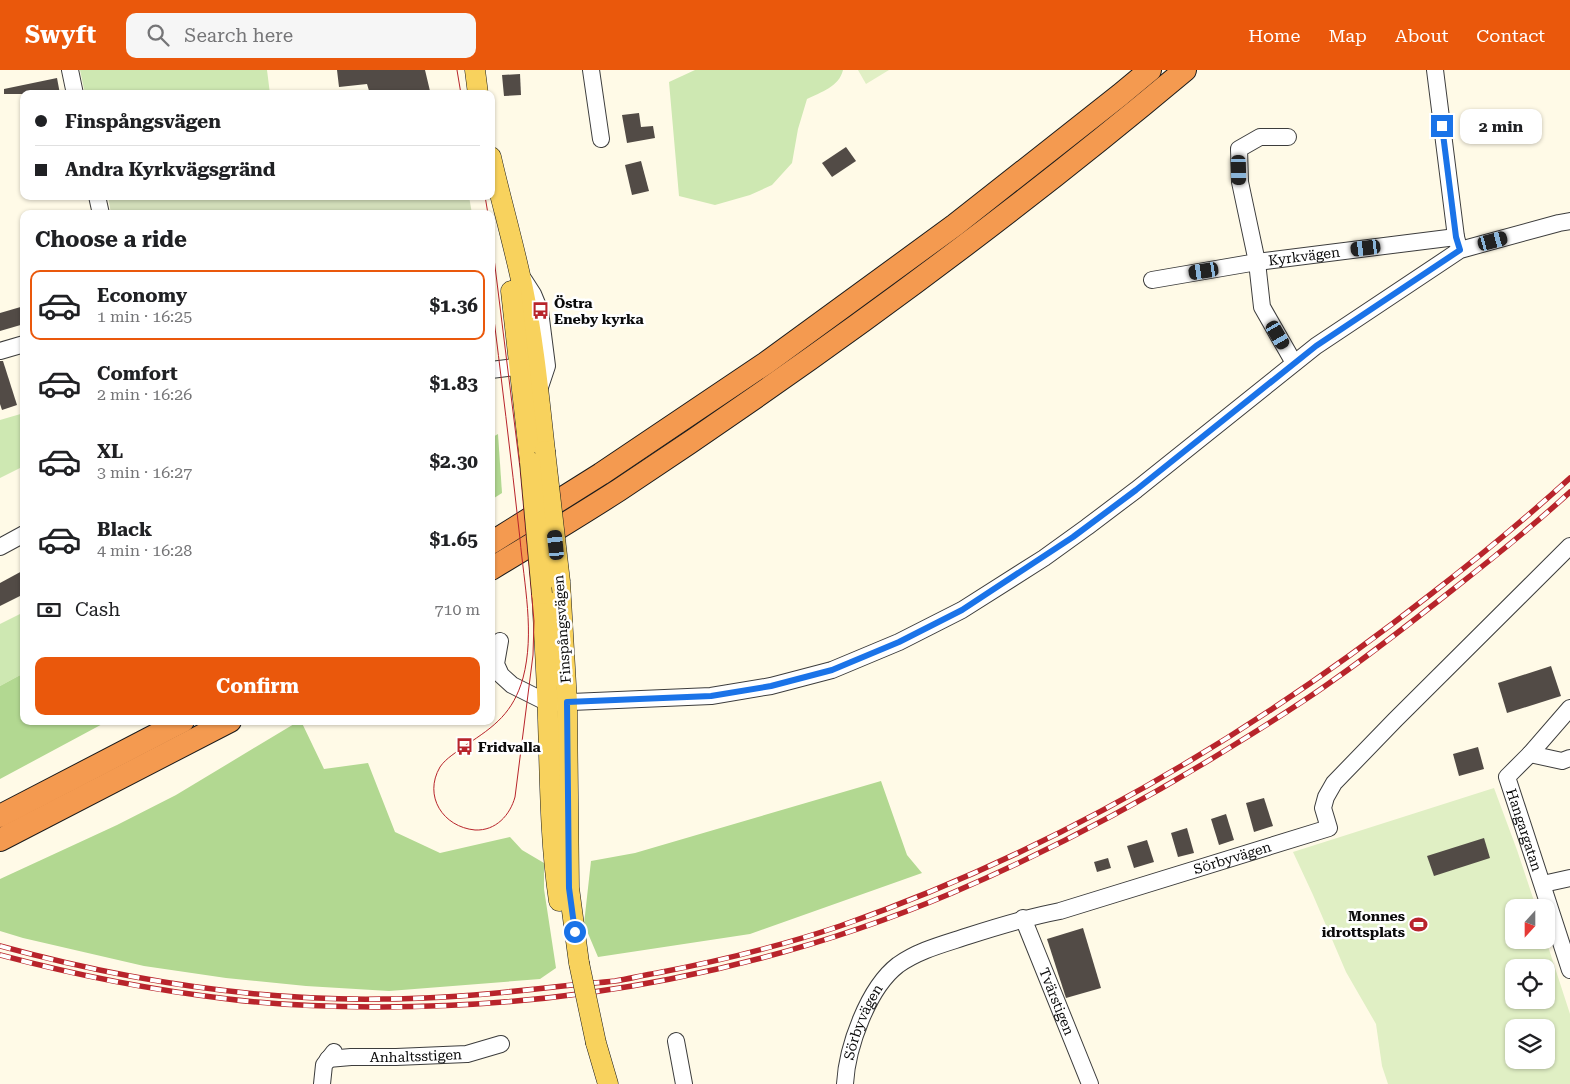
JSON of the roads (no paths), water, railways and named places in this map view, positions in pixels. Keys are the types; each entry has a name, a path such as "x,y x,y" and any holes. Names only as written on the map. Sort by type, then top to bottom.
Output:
{"highway":[{"path":"495,540 601,474 766,363 955,225 1150,70"},
{"path":"495,567 617,491 779,382 968,244 1133,114 1185,70"},
{"path":"0,816 175,725"},
{"path":"0,840 222,725"}],"main road":[{"path":"475,70 478,90"},
{"name":"Finspångsvägen","path":"495,174 523,288 527,365 539,392 538,457 542,594 557,702 575,966 592,1044 598,1084"},
{"name":"Finspångsvägen","path":"502,205 527,365 538,457 560,582 557,702"},
{"name":"Finspångsvägen","path":"592,1044 608,1084"}],"street":[{"path":"70,70 74,90"},
{"path":"592,70 601,139"},
{"path":"1435,70 1458,244"},
{"path":"1288,136 1260,137 1239,149 1240,182 1257,262 1262,307 1294,363"},
{"path":"500,641 496,664 501,675 512,685 557,702 711,696 771,686 832,670 899,642 962,610 1036,562 1080,532 1316,346 1458,244 1570,221"},
{"name":"Kyrkvägen","path":"1152,280 1257,262 1458,244"},
{"path":"519,271 533,294 540,311 546,366 539,392"},
{"path":"0,351 20,345"},
{"path":"495,369 527,365"},
{"path":"0,547 20,536"},
{"name":"Sörbyvägen","path":"844,1084 857,1027 874,994 897,966 927,949 1023,918 1060,911 1329,828 1323,808 1326,797 1334,784 1395,720 1570,546"},
{"name":"Hangargatan","path":"1570,708 1508,777 1570,970"},
{"path":"1530,754 1562,761 1570,758"},
{"path":"1543,884 1570,878"},
{"name":"Tvärstigen","path":"1023,918 1090,1084"},
{"path":"676,1041 684,1084"},
{"name":"Anhaltsstigen","path":"322,1084 324,1065 331,1055 396,1057 466,1054 500,1044"}],"tram line":[{"path":"457,70 460,90"},
{"path":"486,200 487,210"},
{"path":"494,725 445,761 435,778 435,799 439,808 445,816 464,828 483,830 496,825 506,816 513,804 533,655 534,621 520,468 495,266"},
{"path":"495,327 526,591 528,644 523,678 519,690 508,710 495,724"}],"railway":[{"path":"0,946 94,969 190,986 286,996 383,999 473,995 615,981 703,963 795,940 840,926 920,896 998,862 1075,825 1222,741 1294,694 1431,594 1484,552 1570,478"},
{"path":"0,955 113,981 246,1001 319,1006 448,1006 596,992 669,979 741,963 813,943 883,920 989,877 1096,824 1200,766 1298,705 1365,658 1497,555 1570,492"}],"place":[{"name":"Östra Eneby kyrka","path":"540,311"},
{"name":"Fridvalla","path":"464,747"},
{"name":"Monnes idrottsplats","path":"1419,924"}]}
